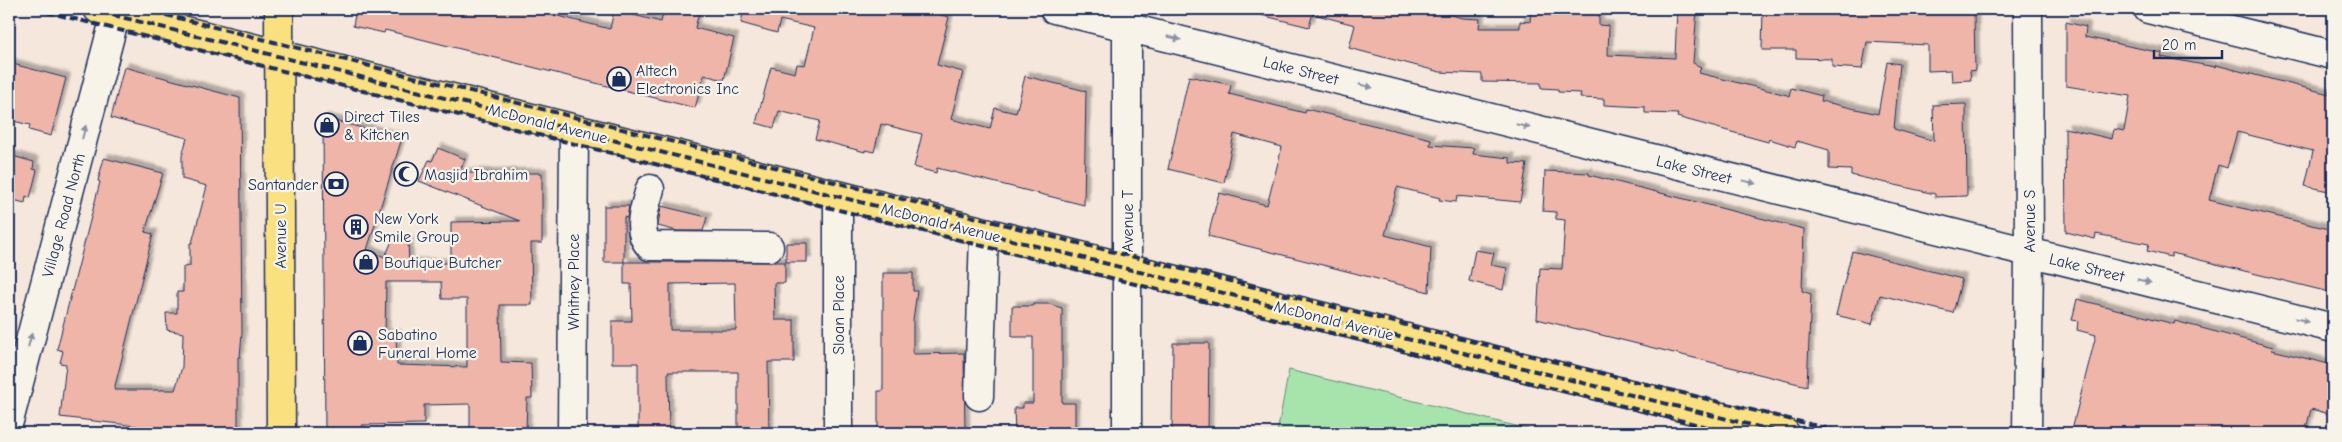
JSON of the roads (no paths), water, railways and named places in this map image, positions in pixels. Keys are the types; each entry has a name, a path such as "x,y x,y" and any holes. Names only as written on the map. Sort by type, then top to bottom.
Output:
{"main road":[{"name":"Avenue U","path":"279,9 281,433"},
{"name":"McDonald Avenue","path":"110,10 574,130 1785,433"}],"street":[{"name":"Lake Street","path":"1054,9 1127,18 2029,253 2333,328"},
{"name":"Avenue S","path":"2027,433 2029,253 2028,9"},
{"path":"2148,9 2333,55"},
{"name":"Village Road North","path":"9,421 110,10"},
{"name":"Avenue T","path":"1127,18 1127,433"},
{"name":"Whitney Place","path":"572,433 574,130"},
{"path":"650,189 641,226 642,239 650,246 769,247"},
{"name":"Sloan Place","path":"838,196 838,433"},
{"path":"979,396 984,233"}],"railway":[{"path":"35,9 1731,433"},
{"path":"89,9 1783,433"},
{"path":"142,9 1846,433"}],"place":[{"name":"Altech Electronics Inc","path":"619,79"},
{"name":"Direct Tiles & Kitchen","path":"327,125"},
{"name":"Masjid Ibrahim","path":"406,174"},
{"name":"Santander","path":"336,184"},
{"name":"New York Smile Group","path":"356,227"},
{"name":"Boutique Butcher","path":"366,262"},
{"name":"Sabatino Funeral Home","path":"360,343"}]}
